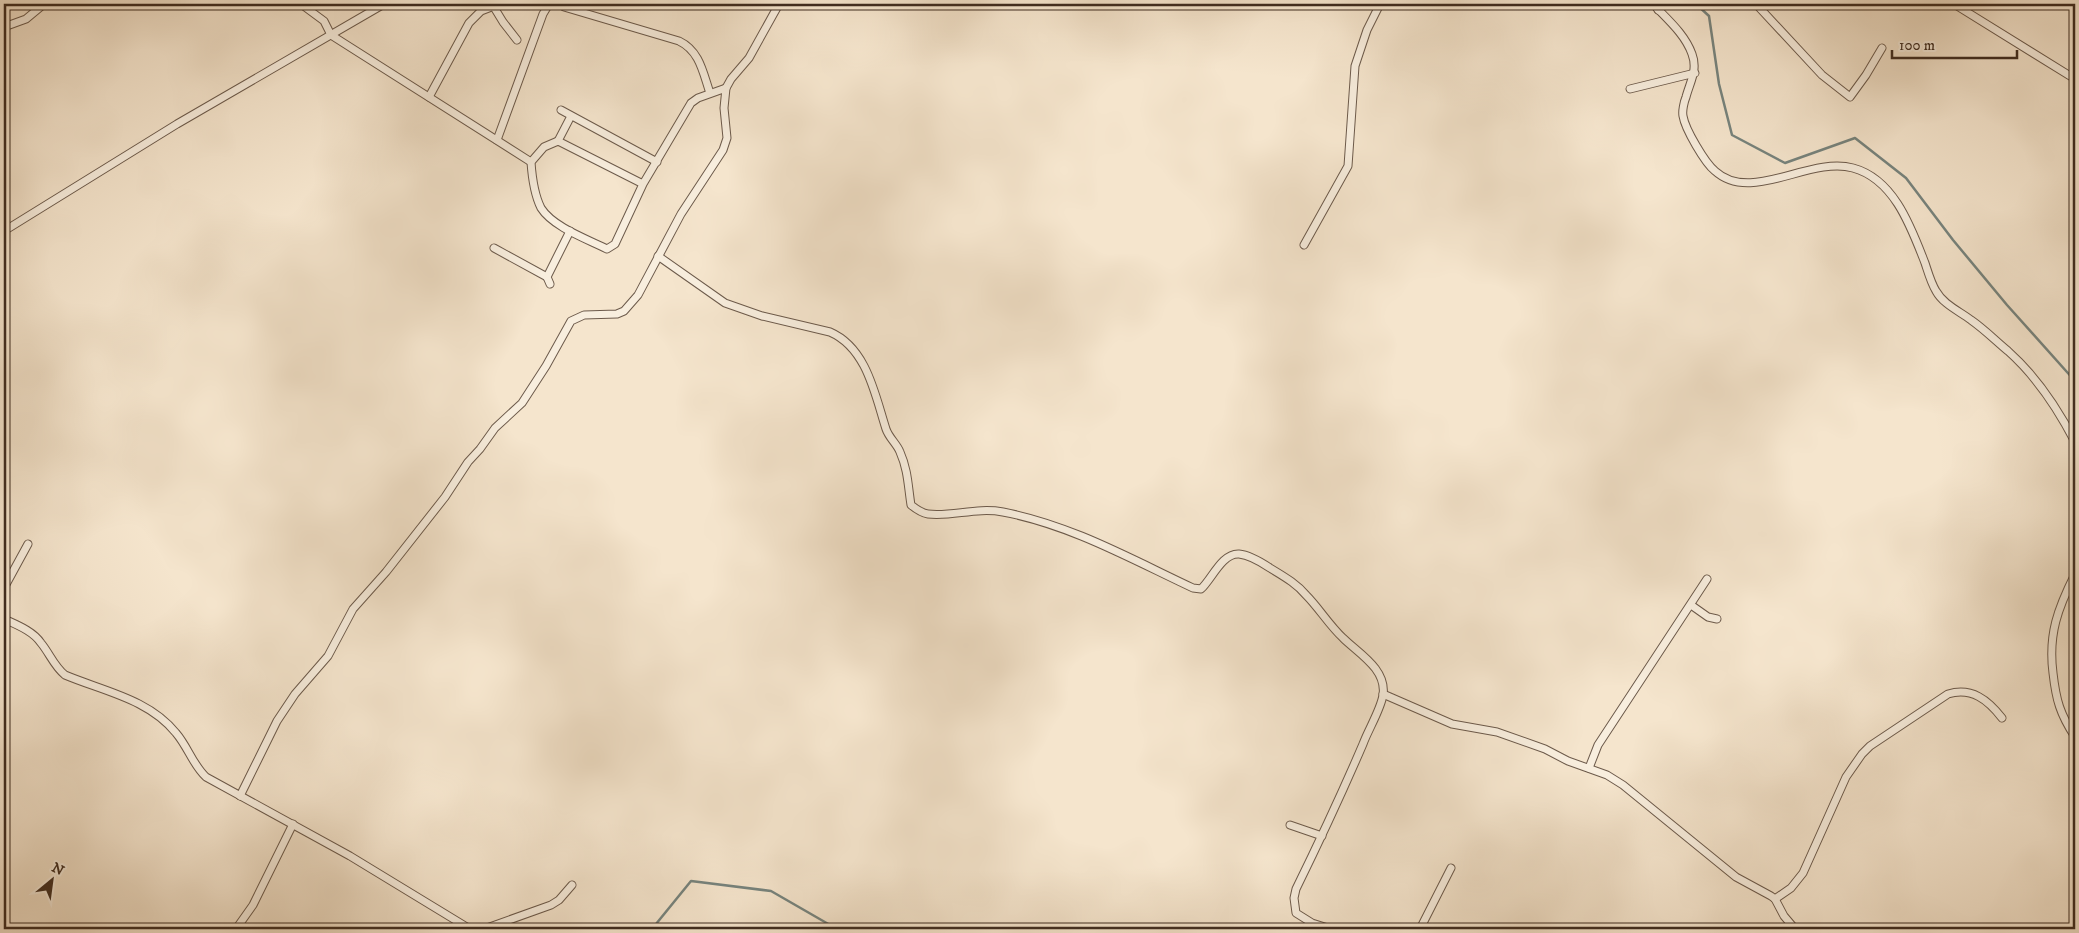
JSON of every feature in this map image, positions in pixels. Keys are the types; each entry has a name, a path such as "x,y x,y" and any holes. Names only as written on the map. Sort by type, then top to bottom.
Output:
{"street":[{"path":"4,27 26,18 44,4"},
{"path":"301,4 324,22 331,35 531,162"},
{"path":"4,231 176,124 384,4"},
{"path":"497,140 543,14 549,4"},
{"path":"240,796 265,741 277,721 295,694 328,656 353,608 386,572 445,497 468,462 495,428 522,403 546,366 571,321 584,315 606,316 617,314 624,311 638,295 681,214 725,144 727,138 724,108 726,88 755,48 779,4"},
{"path":"1304,245 1348,166 1355,66 1367,30 1380,4"},
{"path":"1666,4 1656,7 1682,36 1692,55 1695,73 1685,98 1683,116 1700,153 1715,172 1732,182 1749,184 1835,164 1854,168 1874,177 1890,193 1907,218 1936,292 1946,303 1972,321 2010,353 2025,369 2064,421 2075,442"},
{"path":"1756,4 1822,75 1850,97 1866,76 1882,48"},
{"path":"1954,4 2075,79"},
{"path":"428,97 469,24 481,11 493,5 517,40"},
{"path":"564,7 679,41 688,46 698,58 710,93"},
{"path":"1630,90 1695,73"},
{"path":"571,116 558,141 544,147 531,162 533,184 541,207 551,219 570,231 607,249 612,248 615,244 643,184 691,104 710,93 726,88"},
{"path":"561,110 657,162"},
{"path":"558,141 643,184"},
{"path":"494,248 548,281 570,231"},
{"path":"658,256 725,303 762,316 830,332 840,336 852,347 864,365 878,400 889,437 899,449 908,475 911,505 919,511 928,514 983,509 1036,520 1105,545 1194,588 1201,589 1230,556 1237,554 1247,556 1293,582 1307,595 1342,638 1374,667 1380,676 1383,694 1346,788 1296,889 1296,913 1304,919 1332,929"},
{"path":"4,588 28,544"},
{"path":"2075,574 2057,614 2052,632 2050,654 2056,698 2063,719 2075,737"},
{"path":"1589,768 1598,746 1708,579"},
{"path":"1690,605 1708,617 1717,619"},
{"path":"4,619 34,635 41,642 57,668 65,675 141,704 165,721 177,733 198,769 206,777 350,856 470,929"},
{"path":"1775,900 1791,888 1803,873 1846,777 1857,760 1870,746 1948,694 1955,692 1978,696 1990,702 2002,718"},
{"path":"1383,694 1452,724 1497,732 1545,749 1623,785 1736,877 1775,900 1784,916 1795,929"},
{"path":"236,929 253,905 293,824"},
{"path":"1290,825 1322,836"},
{"path":"1420,929 1451,868"},
{"path":"484,929 551,905 559,900 572,885"}],"waterway":[{"path":"1696,4 1709,16 1719,84 1732,135 1785,163 1855,138 1906,178 1953,240 2007,305 2075,381"},
{"path":"655,929 656,924 691,881 771,891 837,929"}]}
